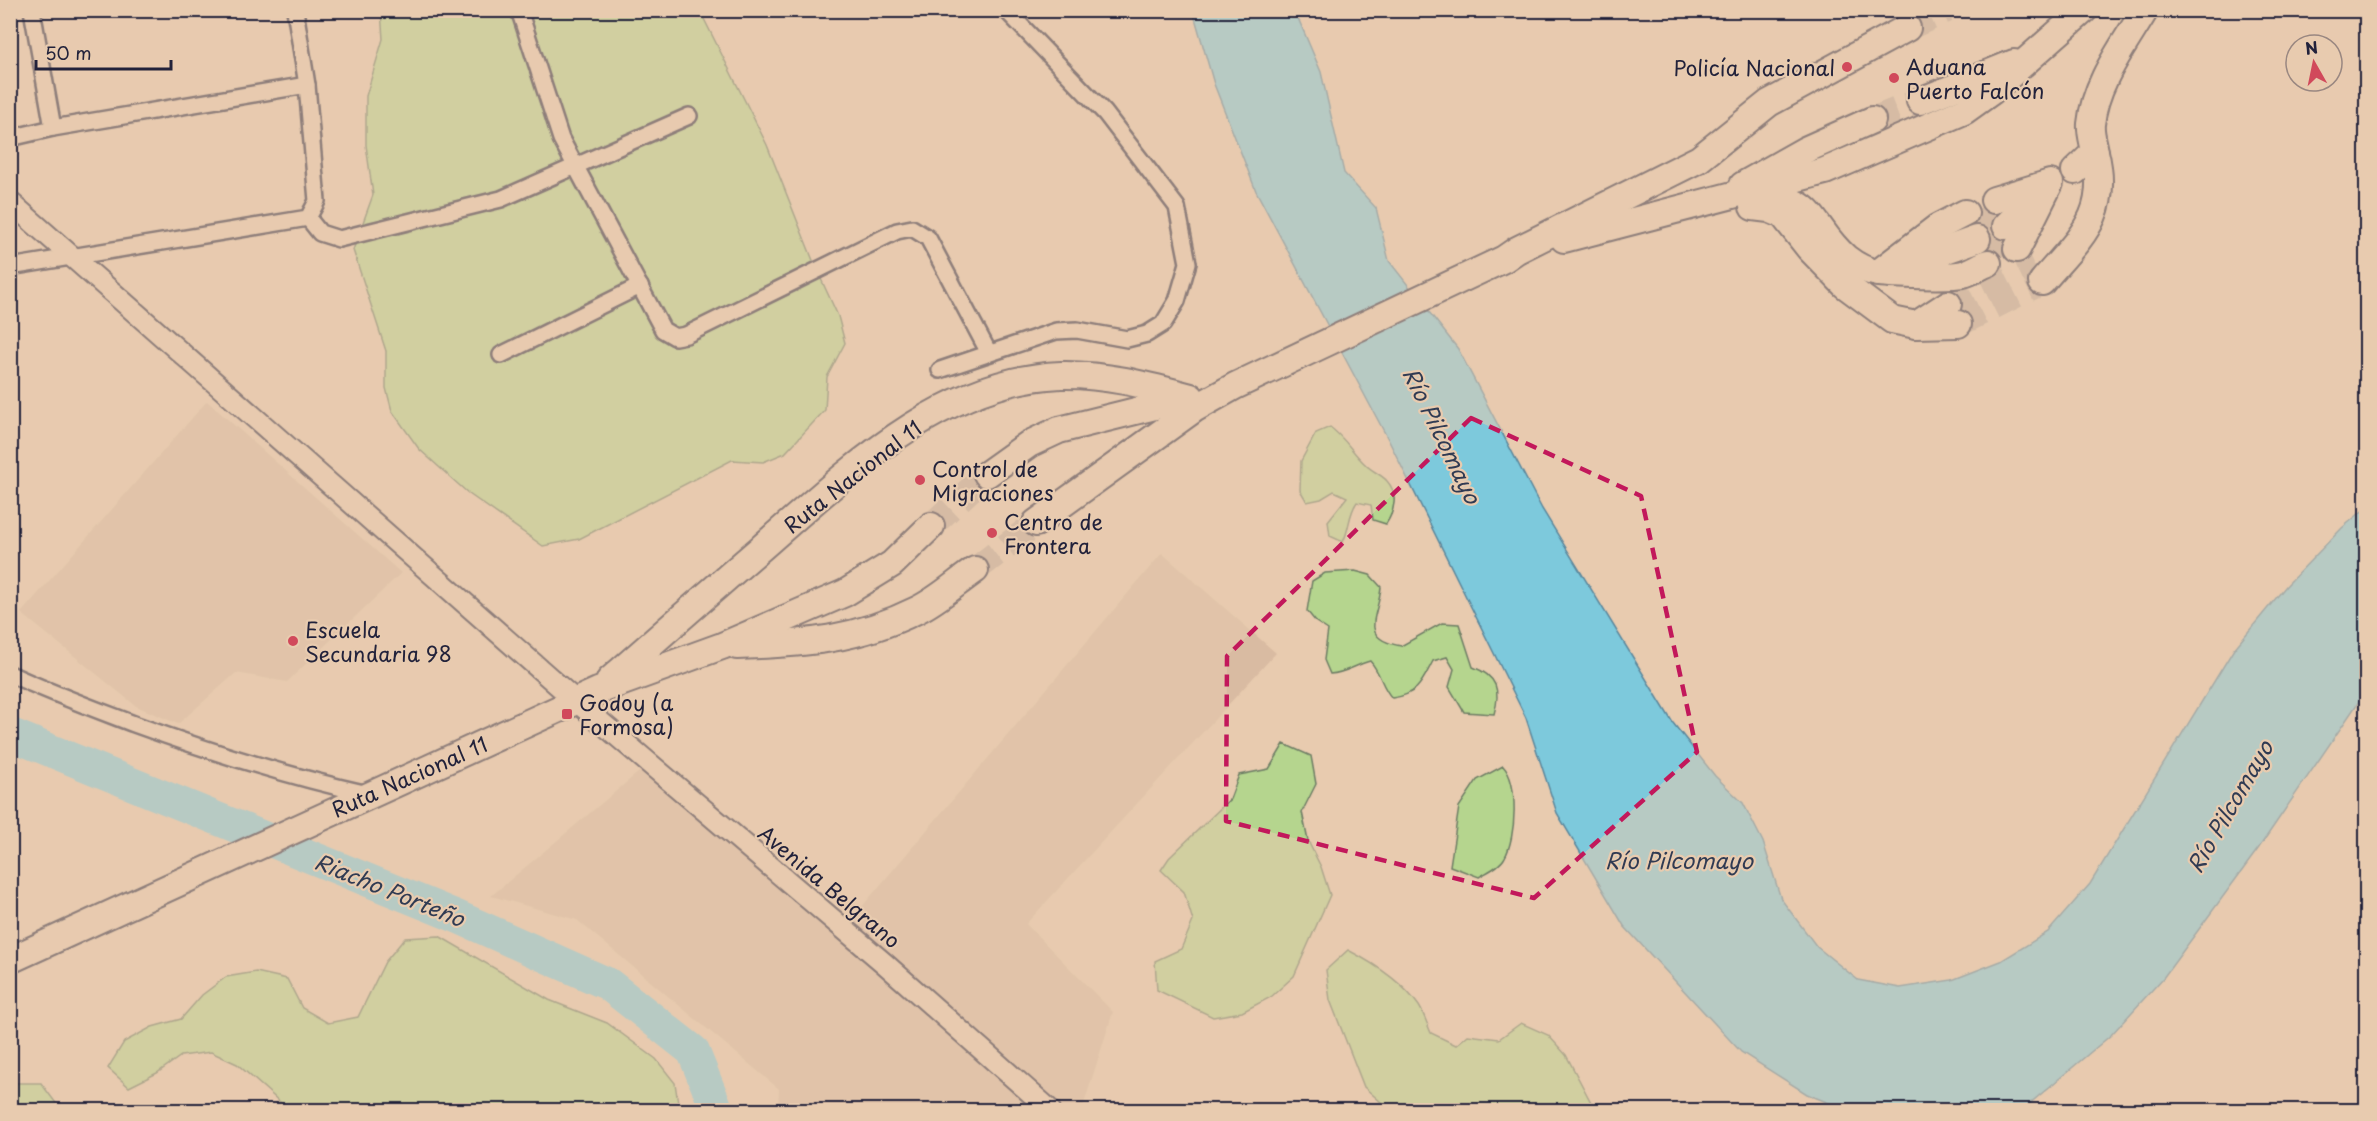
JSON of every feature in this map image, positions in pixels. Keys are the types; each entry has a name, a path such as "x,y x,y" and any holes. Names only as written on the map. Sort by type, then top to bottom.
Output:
{"highway":[{"path":"1517,250 1825,171 1964,111 1992,91 2084,10"},
{"path":"2015,239 2064,255 2081,237 2094,216 2101,185 2091,127 2094,106 2114,62 2145,10"},
{"path":"1517,250 1699,159 1769,103 1907,28"},
{"path":"1920,101 2031,56"},
{"path":"1714,201 1805,150 1872,120"},
{"path":"2075,171 2095,152"},
{"path":"2015,239 2050,183 2015,239"},
{"path":"1714,201 1765,198 1794,202 1811,213 1828,240 1848,259 1878,273 1957,263 1976,238 1938,227 1878,273"},
{"path":"1714,201 1769,209 1783,216 1809,249 1845,285 1892,320 1916,325 1953,314"},
{"name":"Ruta Nacional 11","path":"1036,523 1194,409 1235,386 1504,259 1517,250"},
{"name":"Ruta Nacional 11","path":"587,696 816,500 909,426 968,396 1013,383 1061,375 1115,378 1191,397"},
{"name":"Ruta Nacional 11","path":"987,474 1029,444 1059,430 1235,386"},
{"name":"Ruta Nacional 11","path":"10,960 587,696 722,646 845,593 892,564 931,526"},
{"name":"Ruta Nacional 11","path":"722,646 787,644 869,632 920,609 975,570"}],"street":[{"path":"32,10 53,128"},
{"path":"295,10 307,84 317,201 308,218"},
{"path":"519,10 561,139 573,167 663,330 675,337 686,335 897,231 912,228 928,238 989,353"},
{"path":"940,370 1056,331 1077,330 1127,339 1147,334 1162,324 1177,302 1188,262 1177,207 1099,106 1005,10"},
{"path":"10,138 53,128 307,84"},
{"path":"308,218 320,233 339,239 501,199 689,116"},
{"name":"Avenida Belgrano","path":"10,202 587,696 1050,1110"},
{"path":"10,267 308,218"},
{"path":"501,355 640,286"},
{"path":"10,674 46,691 221,756 301,780 356,800"}],"highlighted area":[{"path":"1471,418 1641,496 1697,752 1534,898 1226,821 1227,656"}],"shaded area":[{"path":"207,401 401,573 287,682 236,673 178,724 136,706 21,613"},
{"path":"1162,553 1276,653 1026,924 1113,1012 1082,1110 778,1110 779,1089 577,920 491,896 640,771 837,936"}],"green space":[{"path":"381,11 700,11 767,145 816,268 838,316 845,343 827,377 825,410 785,453 763,462 732,460 579,539 543,546 469,494 419,449 392,411 386,388 386,351 353,250 373,195 366,145 366,96 383,39"},
{"path":"1330,427 1367,466 1387,481 1394,497 1393,509 1386,524 1373,520 1371,505 1357,502 1343,542 1330,536 1328,521 1347,497 1334,491 1321,499 1307,502 1300,490 1301,461 1316,433"},
{"path":"1355,571 1370,575 1381,587 1374,624 1379,637 1387,642 1401,646 1442,623 1459,624 1473,667 1492,679 1495,685 1497,698 1494,714 1464,712 1449,687 1454,669 1447,657 1433,661 1422,681 1413,691 1392,698 1370,661 1330,674 1324,660 1328,630 1316,622 1307,611 1312,581 1325,573"},
{"path":"1284,744 1311,756 1316,784 1302,812 1308,841 1321,867 1330,895 1294,976 1271,997 1242,1012 1213,1017 1157,990 1155,961 1181,949 1193,921 1184,892 1161,870 1169,858 1230,799 1239,775 1269,769"},
{"path":"1503,766 1512,785 1514,797 1512,837 1503,860 1479,877 1450,866 1459,807 1477,780"},
{"path":"439,936 549,1000 607,1023 656,1059 675,1083 679,1110 289,1110 237,1064 211,1052 181,1056 157,1073 129,1087 108,1068 124,1042 152,1027 181,1019 202,995 226,977 256,972 287,979 302,1008 328,1023 358,1017 385,962 405,938"},
{"path":"1348,950 1396,981 1419,1006 1431,1033 1456,1045 1468,1035 1499,1039 1521,1023 1548,1035 1566,1055 1595,1110 1390,1110 1364,1087 1330,1000 1326,970"},
{"path":"11,1083 41,1083 61,1110 11,1110"}],"water":[{"name":"Río Pilcomayo","path":"1193,11 1295,11 1321,72 1344,173 1376,208 1389,261 1458,349 1542,509 1673,723 1715,776 1743,803 1763,842 1781,899 1817,947 1858,980 1900,988 1952,980 2001,961 2048,932 2090,884 2234,649 2286,586 2342,528 2366,508 2366,691 2258,849 2163,978 2111,1035 2022,1110 1846,1110 1807,1094 1741,1052 1624,926 1557,813 1526,718 1388,439 1256,191 1214,84"}],"waterway":[{"name":"Riacho Porteño","path":"10,734 458,917 608,984 693,1051 717,1110"}],"tunnel":[{"path":"1907,28 1947,10"},
{"path":"1872,120 1920,101"},
{"path":"1971,226 2000,213"},
{"path":"1983,251 2012,238"},
{"path":"1948,304 2033,263"},
{"path":"1958,324 2042,282"},
{"path":"931,526 987,474"},
{"path":"975,570 1036,523"}],"place":[{"name":"Policía Nacional","path":"1847,67"},
{"name":"Aduana Puerto Falcón","path":"1894,78"},
{"name":"Control de Migraciones","path":"920,480"},
{"name":"Centro de Frontera","path":"992,533"},
{"name":"Escuela Secundaria 98","path":"293,641"},
{"name":"Godoy (a Formosa)","path":"567,714"}]}
